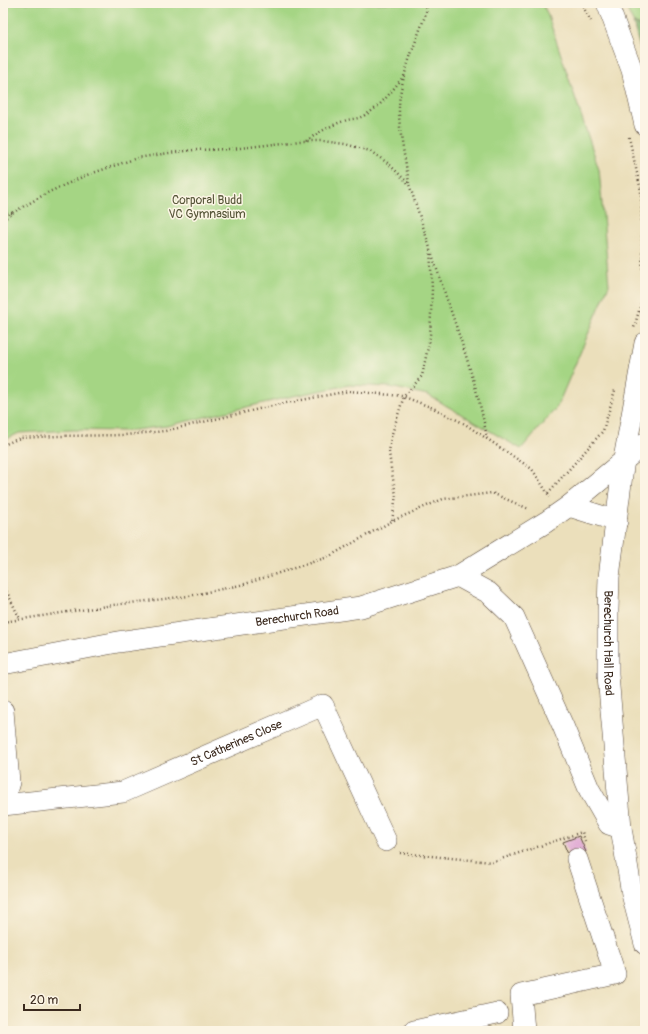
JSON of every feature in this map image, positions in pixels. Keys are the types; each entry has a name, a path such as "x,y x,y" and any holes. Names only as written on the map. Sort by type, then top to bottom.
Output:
{"street":[{"path":"607,3 632,70 637,131"},
{"name":"Berechurch Hall Road","path":"638,338 610,577 608,610 608,668 621,828 632,894 645,944"},
{"name":"Berechurch Road","path":"3,664 118,642 361,607 458,576 557,514 645,443"},
{"path":"557,514 617,521"},
{"path":"458,576 489,593 514,617 563,726 589,789 609,824 621,828"},
{"name":"St Catherines Close","path":"3,804 123,792 323,705 386,840"},
{"path":"3,711 9,782 3,804"},
{"path":"524,1031 522,995 615,974 577,859"},
{"path":"414,1031 497,1013"}],"path":[{"path":"428,3 404,74 400,96 400,122 409,184 465,352 480,403 487,439"},
{"path":"581,3 591,22"},
{"path":"306,141 318,133 345,120 354,120 375,109 385,100 404,74"},
{"path":"637,131 641,191 643,297 638,338"},
{"path":"3,220 48,192 80,178 137,158 194,150 232,149 306,141 322,141 345,144 370,151 389,164 409,184"},
{"path":"3,213 12,213"},
{"path":"392,521 396,494 389,452 391,437 404,396 422,376 430,337 432,289 430,248"},
{"path":"548,493 603,431 616,386"},
{"path":"3,445 20,438 57,436 125,436 165,431 276,405 349,391 404,396 434,408 465,424 532,469 548,493 557,514 540,515 528,508 492,493 443,499 392,521 328,557 245,584 189,596 113,605 3,622"},
{"path":"3,584 20,619"},
{"path":"386,840 386,851 492,862 582,832 589,853 577,859"}],"green space":[{"name":"Corporal Budd VC Gymnasium","path":"3,3 542,3 547,13 599,169 609,285 557,407 521,449 428,395 390,387 349,385 293,396 167,426 126,431 73,430 19,433 3,441"},
{"path":"624,3 645,3 645,29 633,22"},
{"path":"633,23 645,29 645,66"}],"building":[{"path":"579,836 586,852 570,859 563,842"}]}
